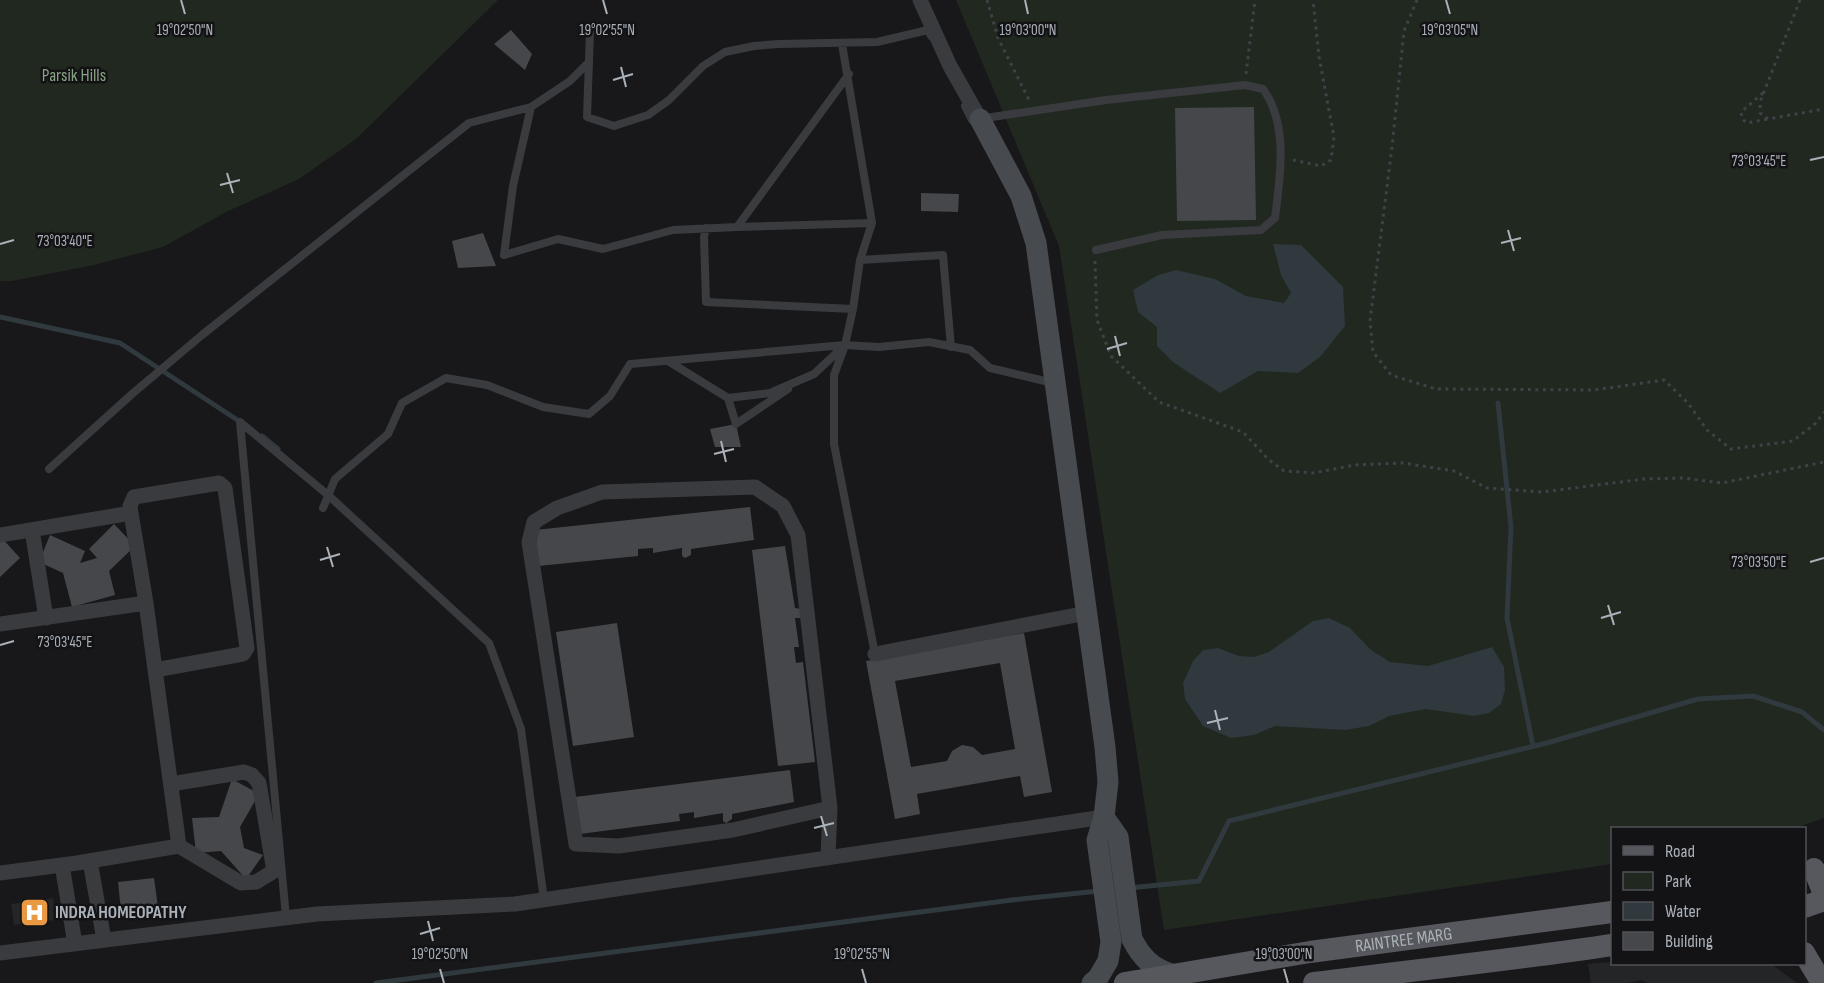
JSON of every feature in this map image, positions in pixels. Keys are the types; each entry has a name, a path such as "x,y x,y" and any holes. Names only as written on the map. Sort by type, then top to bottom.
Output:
{"main road":[{"path":"1814,869 1824,894"},
{"path":"1806,906 1824,900"},
{"name":"RAINTREE MARG","path":"1125,983 1310,951 1611,912"},
{"name":"RAINTREE MARG","path":"1314,983 1611,945"},
{"path":"1806,956 1822,983"}],"street":[{"path":"920,0 950,66 1013,177 1036,243 1105,747 1108,782 1104,817 1097,840 1102,876 1137,950 1152,966 1171,974"},
{"path":"155,670 243,654 247,648 225,488 219,483 134,497 130,506 146,603 155,670 171,784 179,846"},
{"path":"828,858 830,808 798,535 783,506 755,487 602,492 557,508 534,522 530,542 576,844 619,846 722,831 830,808"},
{"path":"0,535 130,513"},
{"path":"32,531 46,618"},
{"path":"0,624 146,603"},
{"path":"875,654 1087,613"},
{"path":"0,873 179,846 241,883 256,882 274,872 260,783 252,775 244,772 171,784"},
{"path":"0,954 286,917 515,904 1104,817"},
{"path":"1092,983 1104,970 1110,952 1123,871 1118,837 1104,817"},
{"path":"90,861 104,940"},
{"path":"62,865 75,944"}],"lane":[{"path":"590,32 587,117 614,126 648,115 669,100 703,66 725,52 754,46 877,42 928,30 972,120 1106,100 1245,85 1263,89 1273,103 1282,158 1275,218 1261,230 1162,235 1096,250"},
{"path":"843,44 872,223 860,260 845,345 834,375 834,444 875,654"},
{"path":"49,469 170,362 469,123 531,107 570,81 589,62"},
{"path":"737,227 849,74"},
{"path":"531,107 513,186 504,255 558,239 603,249 673,230 872,223"},
{"path":"706,228 704,237 706,302 853,309"},
{"path":"860,260 943,255 951,347"},
{"path":"323,508 335,479 388,434 402,403 447,378 487,385 543,407 589,414 609,396 630,364 845,345 879,347 928,342 970,350 990,368 1055,383"},
{"path":"668,361 729,398 770,393 814,374 845,345"},
{"path":"729,398 736,424 802,379"},
{"path":"286,917 240,422 328,495 489,643 521,729 544,900"}],"path":[{"path":"987,0 998,38 1034,111"},
{"path":"1245,85 1255,0"},
{"path":"1282,158 1321,166 1331,160 1334,138 1319,57 1313,0"},
{"path":"1417,0 1404,32 1370,321 1373,352 1391,375 1436,389 1594,390 1664,380 1688,403 1707,430 1731,449 1792,441 1816,423 1824,412"},
{"path":"1768,119 1760,113 1760,102 1800,0"},
{"path":"1763,93 1741,112 1742,118 1747,123 1824,109"},
{"path":"1096,250 1097,320 1111,356 1159,402 1244,432 1268,459 1284,471 1313,473 1355,465 1403,464 1454,471 1487,488 1542,492 1644,479 1683,478 1722,483 1824,462"}],"shaded area":[{"name":"INDRA HOMEOPATHY","path":"53,898 56,920 14,925 11,904"},
{"path":"1611,962 1611,965 1772,965 1797,983 1647,983 1642,980 1627,983 1591,983 1588,964"}],"green space":[{"name":"Parsik Hills","path":"0,0 498,0 356,139 299,179 228,211 163,247 94,265 12,281 0,281"},
{"path":"956,0 1824,0 1824,818 1798,827 1611,827 1611,864 1164,930 1059,246"}],"water":[{"path":"1273,244 1301,245 1343,287 1345,326 1320,357 1298,373 1258,371 1220,393 1173,362 1157,346 1157,327 1138,312 1133,290 1158,275 1176,270 1215,279 1246,296 1284,303 1291,293 1281,275"},
{"path":"1329,618 1350,628 1371,650 1390,662 1428,666 1492,647 1504,667 1505,690 1501,704 1489,713 1474,716 1426,709 1389,716 1369,726 1345,730 1275,726 1254,735 1231,738 1203,726 1185,699 1183,683 1193,661 1203,650 1218,648 1239,656 1254,657 1269,652 1313,621"}],"building":[{"path":"511,30 532,54 525,70 494,44"},
{"path":"1254,107 1256,220 1177,221 1175,108"},
{"path":"921,193 959,194 958,212 921,211"},
{"path":"483,233 496,266 458,268 452,241"},
{"path":"736,424 741,447 715,447 710,429"},
{"path":"750,507 754,540 691,549 691,555 685,558 682,556 682,548 653,553 653,548 638,549 638,556 538,566 535,530"},
{"path":"114,524 135,546 109,571 115,595 72,607 63,573 39,562 50,535 85,551 80,563 97,558 89,549"},
{"path":"0,536 20,558 0,577"},
{"path":"785,546 795,608 801,609 803,618 795,618 799,647 794,647 796,663 803,662 815,762 778,766 752,550"},
{"path":"617,623 634,737 573,746 556,632"},
{"path":"1024,633 1052,792 1024,797 1020,776 917,794 920,814 895,819 866,661","holes":["1000,663 1015,749 982,755 973,747 962,745 952,751 947,761 911,767 895,681"]},
{"path":"790,770 794,802 732,814 732,819 726,823 723,821 723,813 694,818 694,812 679,814 680,821 580,834 575,797"},
{"path":"232,779 259,794 240,827 244,848 263,855 246,879 221,851 196,853 192,818 219,817"},
{"path":"154,878 158,907 121,911 118,882"}],"waterway":[{"path":"0,317 120,343 242,423"},
{"path":"1498,403 1511,527 1507,618 1533,746"},
{"path":"262,436 278,449"},
{"path":"1129,888 1199,881 1229,821 1547,743 1698,699 1753,696 1802,712 1824,730"},
{"path":"376,983 1012,900 1099,891"}],"place":[{"name":"INDRA HOMEOPATHY","path":"34,912"}]}
